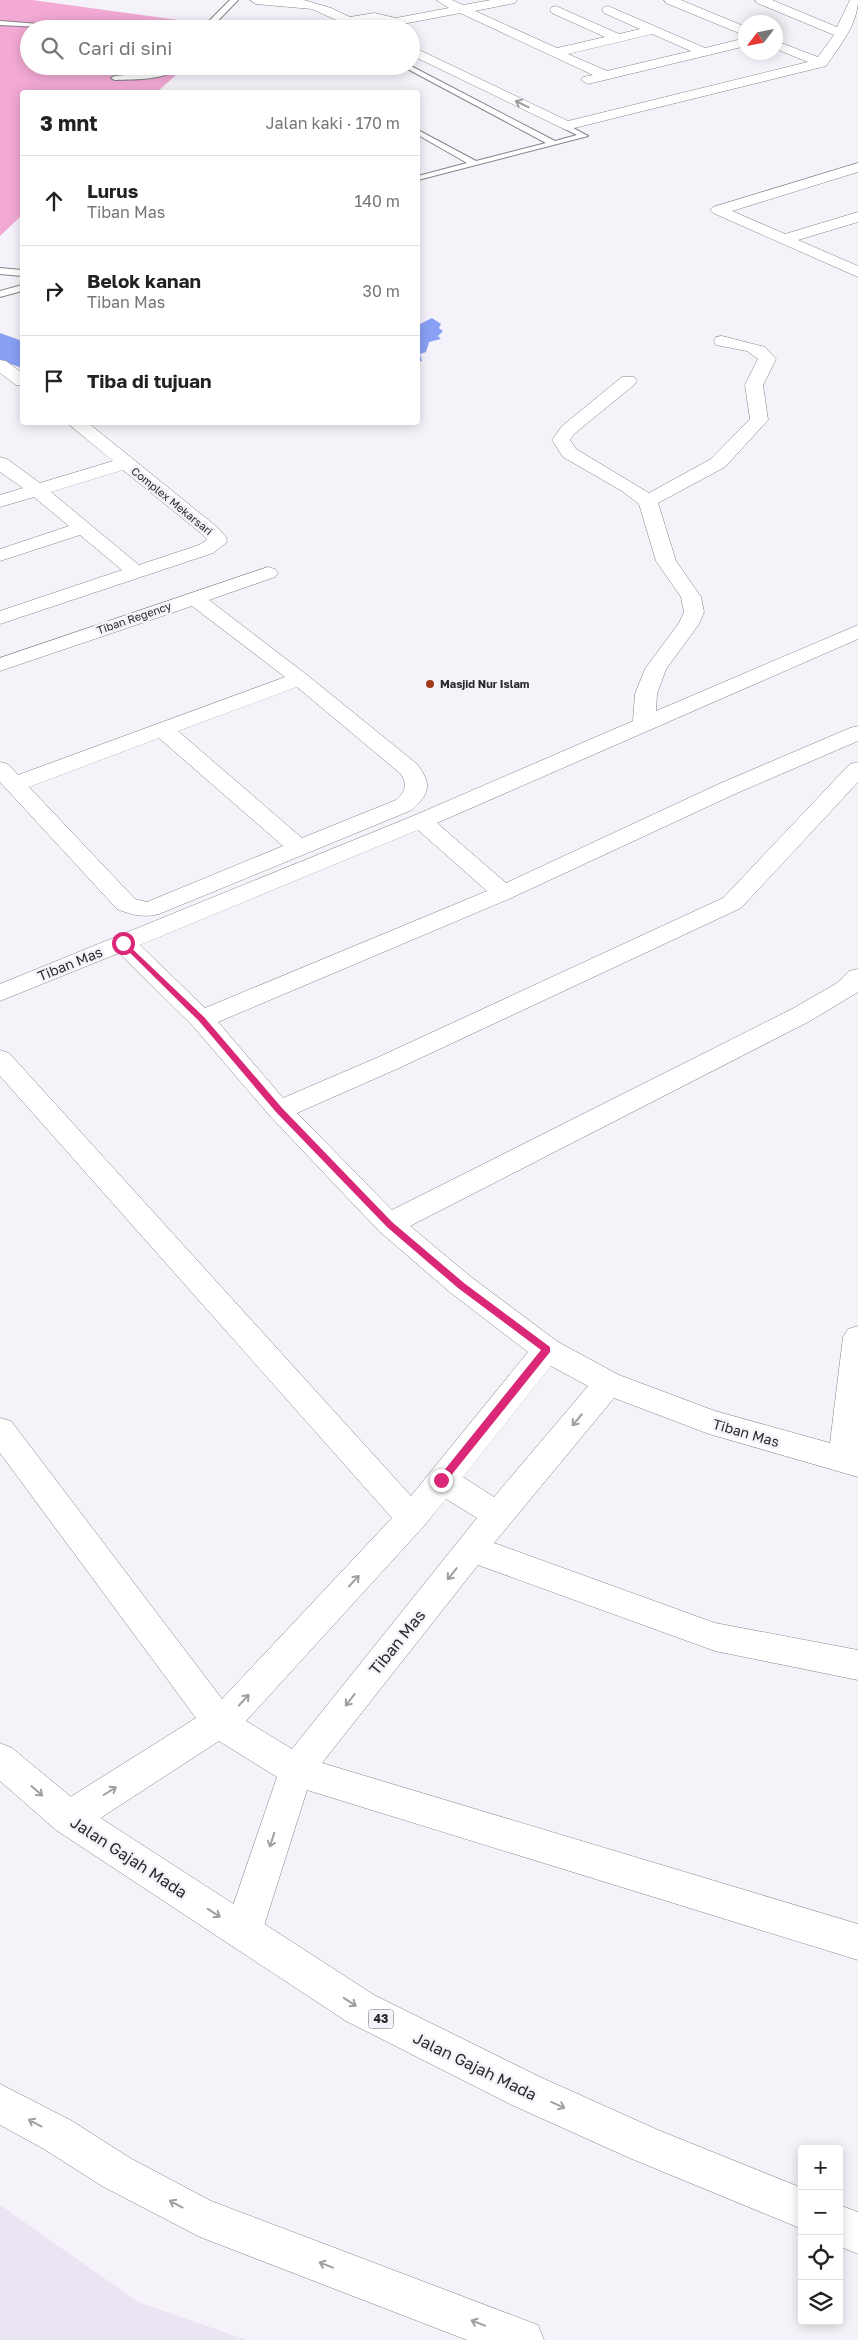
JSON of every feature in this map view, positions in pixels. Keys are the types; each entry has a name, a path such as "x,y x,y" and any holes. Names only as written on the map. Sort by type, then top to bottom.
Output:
{"main road":[{"path":"256,0 316,5 340,20"},
{"path":"332,0 381,20"},
{"path":"442,0 558,52 606,76"},
{"path":"420,21 511,0"},
{"path":"670,0 738,29"},
{"path":"761,0 779,3 841,33"},
{"path":"420,54 566,126 821,63 841,33 856,0"},
{"path":"574,18 634,5"},
{"path":"556,10 617,38"},
{"path":"608,10 703,52"},
{"path":"365,20 375,17"},
{"path":"558,52 652,30"},
{"path":"420,40 458,58"},
{"path":"577,82 738,44"},
{"path":"783,47 821,63"},
{"path":"574,110 592,119"},
{"path":"858,166 718,210 858,272"},
{"path":"785,239 858,217"},
{"path":"648,501 718,463 759,420 754,385 766,359 764,354 752,347 722,341"},
{"path":"0,365 20,379"},
{"path":"628,381 568,430 561,440 569,453 629,487 648,501 666,562 691,598 694,612 689,624 656,669 646,694 644,723"},
{"name":"Complex Mekarsari","path":"0,618 135,571 206,549 217,542 216,536 79,425"},
{"path":"0,463 36,489 135,571"},
{"name":"Complex Mekarsari","path":"0,501 127,463"},
{"path":"0,555 83,528"},
{"name":"Tiban Regency","path":"0,664 268,573"},
{"path":"194,598 300,679 409,769 416,778 418,789 414,797 404,805 150,909 138,909 126,904 8,776 163,730 300,679"},
{"path":"123,943 421,821 858,631"},
{"path":"163,730 299,848"},
{"path":"202,1019 503,893 729,788 858,733"},
{"path":"279,1110 390,1062 732,903 858,769"},
{"path":"421,821 503,893"},
{"name":"Tiban Mas","path":"0,993 123,943 202,1019 279,1110 390,1224 461,1285 547,1350 608,1383 709,1422 850,1462"},
{"path":"390,1224 801,1015 846,989 858,978"},
{"path":"0,1059 412,1518"},
{"path":"850,1462 858,1337"},
{"path":"69,1818 219,1722 239,1706 412,1518 547,1350"},
{"name":"Tiban Mas","path":"243,1932 289,1789 297,1771 498,1515 608,1383"},
{"path":"0,1430 219,1722 297,1771 858,1942"},
{"path":"441,1480 498,1515"},
{"path":"472,1549 714,1637 858,1665"},
{"name":"Jalan Gajah Mada","path":"0,1759 69,1818 360,2008 526,2091 646,2145 798,2207"},
{"path":"0,2104 58,2135 116,2172 200,2217 518,2339"},
{"path":"843,2227 858,2233"}],"lane":[{"path":"214,20 234,0"},
{"path":"0,23 20,24"},
{"path":"420,73 554,144"},
{"path":"115,78 157,75"},
{"path":"420,177 584,136 566,126"},
{"path":"420,133 474,163"},
{"path":"0,271 19,271"},
{"path":"0,294 20,289"}],"shaded area":[{"path":"0,0 32,0 178,20 20,20 20,75 176,75 159,90 20,90 20,217 0,236"},
{"path":"0,2205 138,2302 247,2340 0,2340"}],"water":[{"path":"432,318 441,324 439,328 443,331 438,336 441,339 429,342 426,352 420,354 420,324"}],"waterway":[{"path":"0,345 20,355"}],"place":[{"name":"Masjid Nur Islam","path":"430,684"}],"route":[{"path":"123,943 202,1019 279,1110 390,1224 461,1285 547,1350 441,1480"}]}
